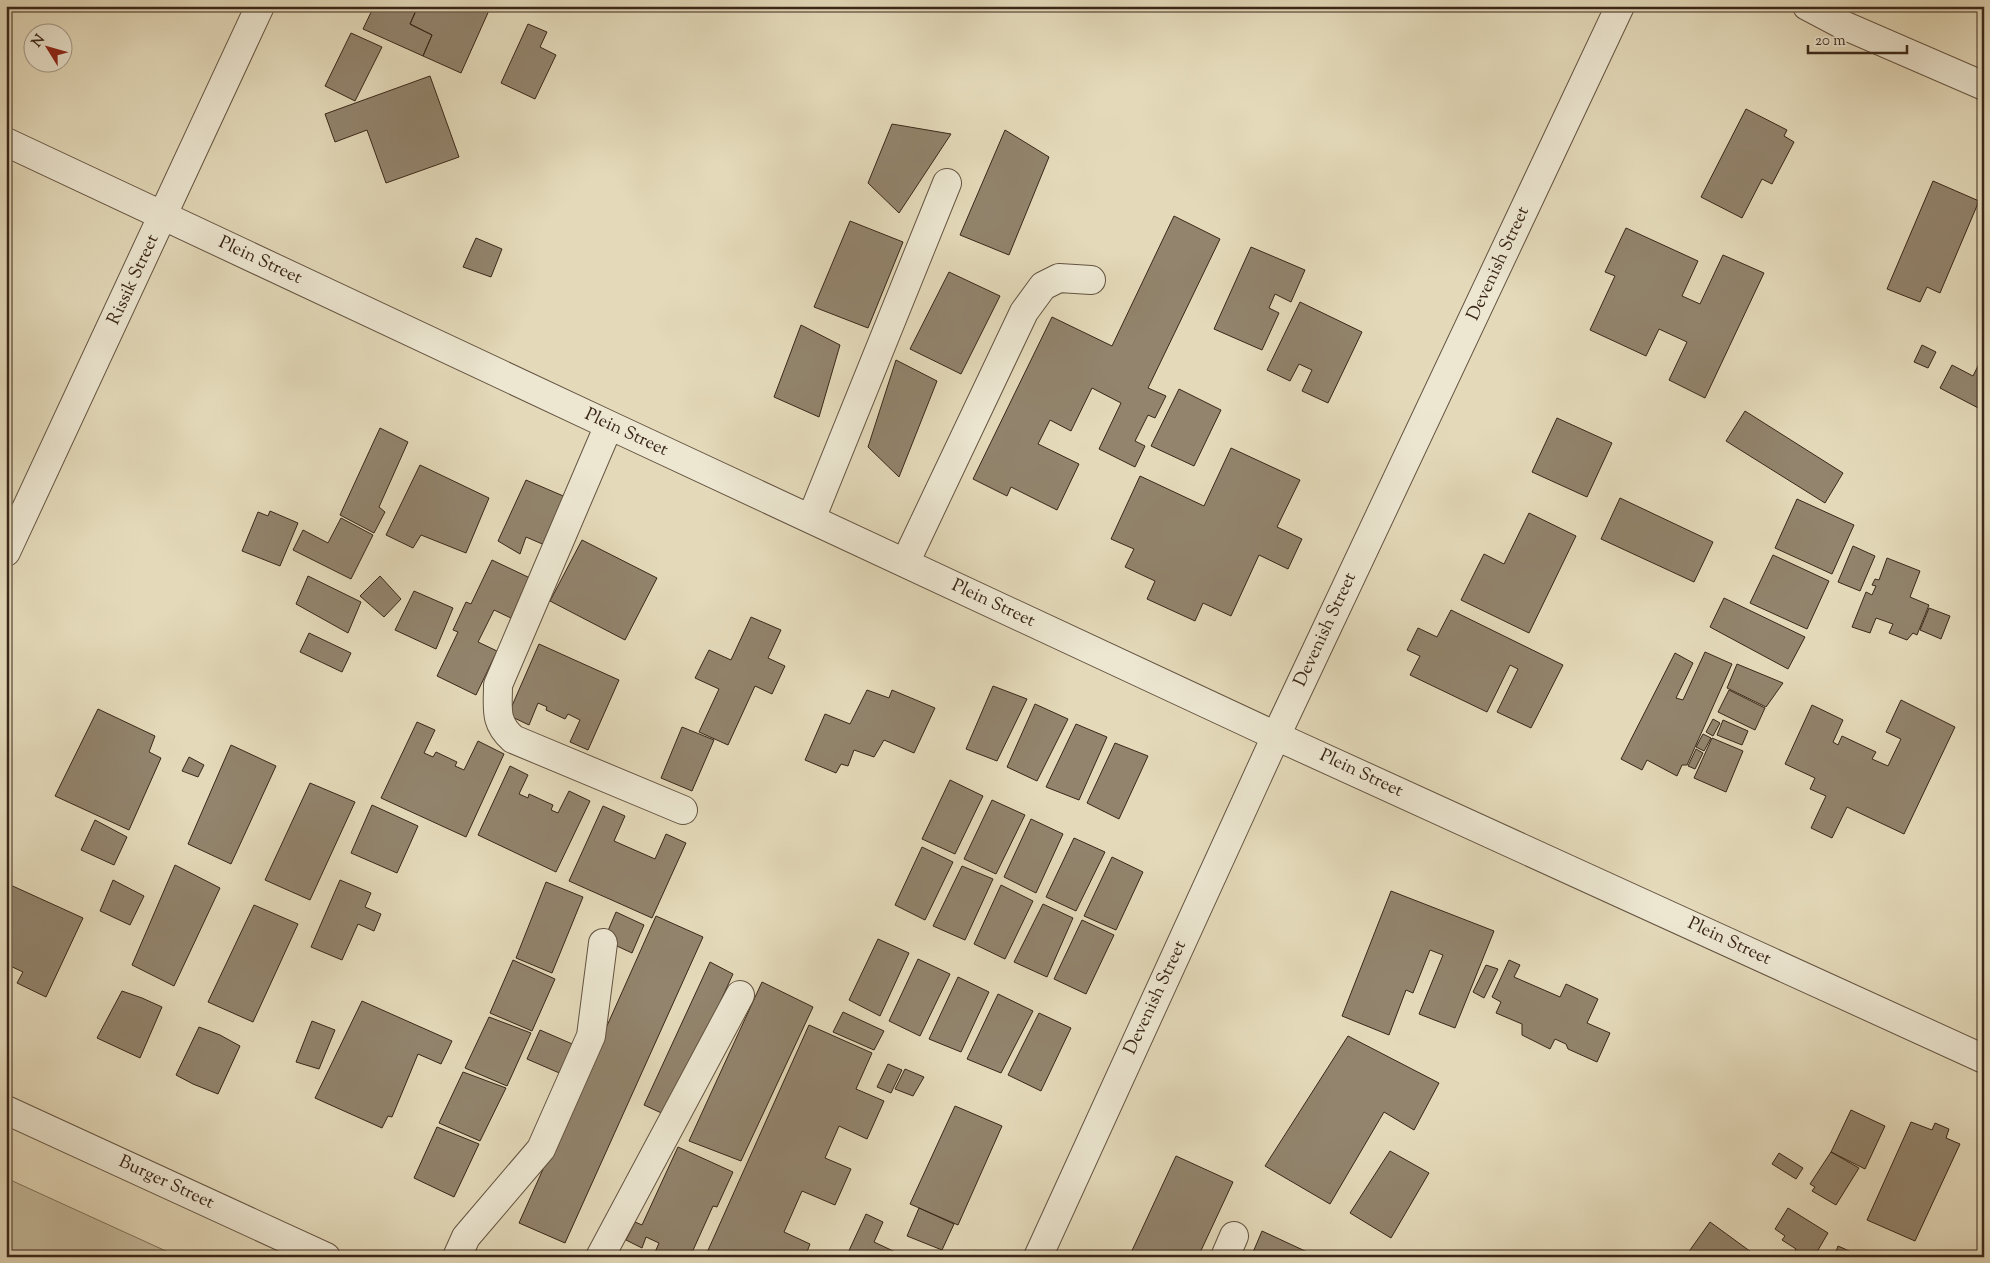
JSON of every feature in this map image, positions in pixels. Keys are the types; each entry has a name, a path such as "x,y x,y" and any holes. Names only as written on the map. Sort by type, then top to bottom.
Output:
{"street":[{"name":"Rissik Street","path":"6,552 164,216 260,6"},
{"name":"Devenish Street","path":"1038,1257 1276,736 1620,6"},
{"path":"1807,6 1841,24 1984,86"},
{"name":"Plein Street","path":"6,142 1276,736 1984,1058"},
{"path":"811,519 947,183"},
{"path":"905,563 1024,312 1043,286 1059,278 1091,280"},
{"path":"609,425 498,685 498,714 502,729 514,739 683,810"},
{"path":"457,1257 466,1237 541,1149 591,1036 603,944"},
{"path":"600,1257 740,995"},
{"name":"Burger Street","path":"6,1110 326,1257"}],"shaded area":[{"path":"6,1178 179,1257 6,1257"}],"building":[{"path":"374,6 418,6 410,24 432,35 423,56 363,29"},
{"path":"418,6 491,6 461,73 423,56 432,35 410,24"},
{"path":"528,24 547,32 540,47 556,55 535,99 501,83"},
{"path":"351,33 382,47 355,101 325,86"},
{"path":"430,76 459,157 386,183 367,130 335,142 325,114"},
{"path":"1746,109 1787,130 1784,136 1794,142 1772,184 1762,179 1742,218 1701,197"},
{"path":"892,124 951,134 899,213 868,183"},
{"path":"1005,130 1049,157 1009,255 960,235"},
{"path":"1933,181 1979,201 1940,293 1927,287 1920,302 1887,289"},
{"path":"1174,216 1220,239 1148,388 1166,396 1155,418 1148,415 1135,441 1145,446 1135,467 1099,449 1121,403 1092,388 1071,431 1050,420 1038,444 1079,464 1057,510 1011,487 1007,496 973,479 1052,317 1112,346"},
{"path":"850,221 903,242 868,328 814,307"},
{"path":"1626,228 1698,261 1682,296 1700,304 1723,255 1764,273 1705,398 1669,380 1687,342 1659,329 1646,356 1590,330 1615,276 1605,272"},
{"path":"476,238 502,249 491,277 463,267"},
{"path":"1251,247 1305,270 1291,302 1275,294 1269,308 1279,313 1262,350 1214,329"},
{"path":"949,272 1000,296 961,374 910,349"},
{"path":"1300,302 1362,332 1328,403 1302,391 1312,370 1299,364 1290,381 1267,370"},
{"path":"801,325 840,345 819,417 774,397"},
{"path":"1922,345 1936,352 1928,368 1914,362"},
{"path":"1982,358 1984,359 1984,411 1940,388 1952,365 1973,376"},
{"path":"896,360 937,381 899,477 868,447"},
{"path":"1179,389 1221,410 1194,466 1151,446"},
{"path":"1745,411 1843,473 1825,503 1726,441"},
{"path":"1557,418 1612,443 1587,497 1532,472"},
{"path":"380,428 408,442 379,507 385,512 374,533 340,515"},
{"path":"1231,448 1300,480 1277,527 1302,539 1288,569 1259,555 1231,616 1203,603 1195,621 1147,599 1155,581 1125,567 1134,549 1111,539 1140,476 1204,506"},
{"path":"420,465 489,498 466,553 421,535 413,548 386,535"},
{"path":"526,480 568,498 547,546 526,537 520,554 498,541"},
{"path":"1620,498 1713,542 1694,582 1601,539"},
{"path":"1797,499 1854,525 1832,574 1775,548"},
{"path":"270,511 298,523 280,566 242,551 258,512 268,516"},
{"path":"1529,513 1576,536 1529,633 1461,600 1484,554 1504,564"},
{"path":"341,518 373,535 351,579 293,550 303,530 328,543"},
{"path":"582,540 657,578 625,640 550,601"},
{"path":"1853,546 1875,556 1860,591 1838,582"},
{"path":"1773,555 1829,581 1807,629 1750,603"},
{"path":"1887,558 1920,571 1910,597 1929,605 1917,635 1913,633 1907,640 1889,633 1893,624 1876,618 1870,633 1852,627 1866,592 1872,595 1876,586 1872,585 1875,579 1879,580"},
{"path":"492,560 530,578 511,618 494,610 478,642 497,651 476,695 437,676 458,632 453,630 466,602 471,604"},
{"path":"308,576 361,602 348,633 296,604"},
{"path":"380,576 401,599 384,617 360,596"},
{"path":"414,591 453,608 436,649 395,630"},
{"path":"1724,598 1805,637 1788,669 1710,627"},
{"path":"1929,608 1950,616 1941,639 1920,630"},
{"path":"1451,610 1563,665 1531,728 1497,712 1518,669 1510,665 1487,712 1410,675 1420,656 1407,650 1418,628 1437,637"},
{"path":"751,617 781,630 768,658 785,666 772,694 755,686 728,745 699,732 719,689 695,678 709,650 731,660"},
{"path":"309,633 351,653 342,672 300,652"},
{"path":"539,644 619,680 588,750 570,742 580,720 568,714 565,719 546,710 547,707 538,703 529,725 508,715"},
{"path":"1705,652 1732,664 1687,765 1682,765 1677,776 1647,760 1642,770 1621,759 1675,653 1693,663 1676,698 1683,700"},
{"path":"1737,664 1783,683 1766,707 1727,688"},
{"path":"993,686 1027,699 997,761 966,749"},
{"path":"867,690 889,698 892,690 935,708 914,753 884,740 874,757 854,750 848,766 841,764 836,773 805,760 825,714 850,724"},
{"path":"1729,690 1765,708 1755,730 1718,712"},
{"path":"1901,700 1955,727 1904,834 1847,807 1832,838 1811,828 1826,796 1810,789 1815,778 1785,764 1812,705 1843,720 1833,742 1838,745 1842,736 1876,752 1872,759 1888,766 1901,739 1886,732"},
{"path":"1035,704 1068,719 1037,781 1007,767"},
{"path":"98,709 155,736 149,752 161,758 129,830 55,796"},
{"path":"1713,719 1720,723 1713,736 1706,732"},
{"path":"1723,720 1748,731 1742,745 1717,735"},
{"path":"417,722 435,730 424,753 433,757 436,752 457,762 455,766 464,770 478,741 504,754 466,837 381,798"},
{"path":"1076,724 1107,737 1079,800 1046,787"},
{"path":"682,727 714,740 692,791 661,778"},
{"path":"1703,734 1711,738 1704,751 1696,747"},
{"path":"1712,738 1743,751 1726,792 1694,778"},
{"path":"1115,743 1148,756 1119,819 1087,803"},
{"path":"231,745 276,766 231,864 188,844"},
{"path":"1696,749 1703,753 1695,769 1688,766"},
{"path":"189,757 204,765 198,777 182,771"},
{"path":"510,766 528,775 519,794 528,798 529,794 553,805 551,810 558,813 569,791 590,801 556,872 478,835"},
{"path":"950,780 983,796 955,854 922,839"},
{"path":"310,783 355,802 310,900 265,880"},
{"path":"992,800 1025,815 996,874 964,859"},
{"path":"372,805 418,826 397,873 351,853"},
{"path":"603,806 625,816 614,841 655,859 666,834 686,843 652,918 569,881"},
{"path":"1031,819 1063,834 1036,893 1004,877"},
{"path":"95,820 127,837 114,865 81,850"},
{"path":"1074,838 1105,852 1076,911 1046,897"},
{"path":"922,847 953,862 925,920 895,905"},
{"path":"1112,857 1143,872 1116,930 1084,916"},
{"path":"175,865 220,888 174,986 132,965"},
{"path":"962,866 993,879 965,940 933,926"},
{"path":"113,880 144,896 130,925 100,911"},
{"path":"340,880 371,893 365,907 381,914 374,931 358,924 342,960 311,947"},
{"path":"546,882 583,897 552,973 516,958"},
{"path":"6,883 83,918 46,997 17,983 23,972 6,964"},
{"path":"1001,885 1033,901 1005,959 974,944"},
{"path":"1391,891 1494,931 1455,1028 1419,1014 1443,955 1430,950 1413,993 1406,990 1389,1035 1342,1016"},
{"path":"1043,904 1073,918 1047,977 1014,962"},
{"path":"254,905 298,924 253,1022 208,1002"},
{"path":"616,912 644,925 632,953 604,940"},
{"path":"656,916 703,937 565,1243 519,1223"},
{"path":"1082,920 1114,935 1086,994 1054,979"},
{"path":"878,939 909,953 880,1016 849,1000"},
{"path":"918,959 950,974 920,1036 889,1021"},
{"path":"513,960 555,979 532,1031 490,1013"},
{"path":"1509,960 1520,965 1514,977 1560,997 1566,984 1598,999 1587,1023 1610,1033 1597,1062 1568,1049 1566,1044 1555,1039 1550,1049 1522,1035 1522,1024 1496,1013 1501,1002 1492,997"},
{"path":"710,962 733,974 668,1116 644,1105"},
{"path":"1486,965 1498,969 1484,998 1473,992"},
{"path":"958,977 989,992 961,1052 929,1039"},
{"path":"762,982 813,1007 741,1161 689,1141"},
{"path":"122,991 162,1007 140,1058 97,1038"},
{"path":"998,994 1033,1011 1001,1073 967,1059"},
{"path":"362,1001 452,1041 441,1064 418,1054 392,1117 388,1116 382,1128 315,1098"},
{"path":"843,1012 884,1031 874,1050 833,1032"},
{"path":"1039,1013 1071,1028 1041,1091 1008,1075"},
{"path":"489,1017 531,1033 507,1086 465,1068"},
{"path":"312,1021 335,1030 319,1069 296,1062"},
{"path":"809,1025 872,1053 856,1089 884,1101 867,1139 839,1126 825,1158 851,1169 835,1205 802,1191 784,1232 810,1244 805,1257 705,1257"},
{"path":"199,1027 220,1035 240,1046 218,1094 176,1075"},
{"path":"540,1030 577,1046 564,1075 527,1059"},
{"path":"1348,1036 1439,1083 1414,1130 1384,1112 1330,1204 1265,1166"},
{"path":"888,1064 902,1070 891,1093 877,1087"},
{"path":"905,1069 924,1077 913,1096 895,1089"},
{"path":"463,1072 506,1088 480,1141 439,1123"},
{"path":"955,1106 1002,1126 958,1225 910,1204"},
{"path":"1851,1110 1885,1126 1865,1169 1831,1152"},
{"path":"1911,1122 1932,1130 1935,1123 1949,1129 1946,1138 1960,1144 1915,1241 1867,1220"},
{"path":"437,1127 479,1144 454,1197 414,1178"},
{"path":"678,1147 733,1172 717,1207 713,1206 690,1257 653,1257 659,1243 646,1237 642,1248 626,1240 635,1222 642,1225"},
{"path":"1390,1151 1429,1173 1391,1238 1350,1213"},
{"path":"1831,1152 1859,1168 1836,1205 1812,1191 1815,1187 1810,1184"},
{"path":"1779,1153 1803,1168 1796,1179 1772,1164"},
{"path":"1176,1156 1233,1182 1198,1257 1129,1257"},
{"path":"919,1208 954,1224 942,1250 907,1236"},
{"path":"1788,1208 1828,1233 1814,1257 1792,1257 1796,1249 1782,1240 1785,1236 1775,1229"},
{"path":"866,1214 883,1222 874,1242 906,1257 846,1257"},
{"path":"1710,1222 1758,1257 1685,1257"},
{"path":"1262,1231 1318,1257 1251,1257"},
{"path":"1838,1246 1863,1257 1834,1257"}]}
